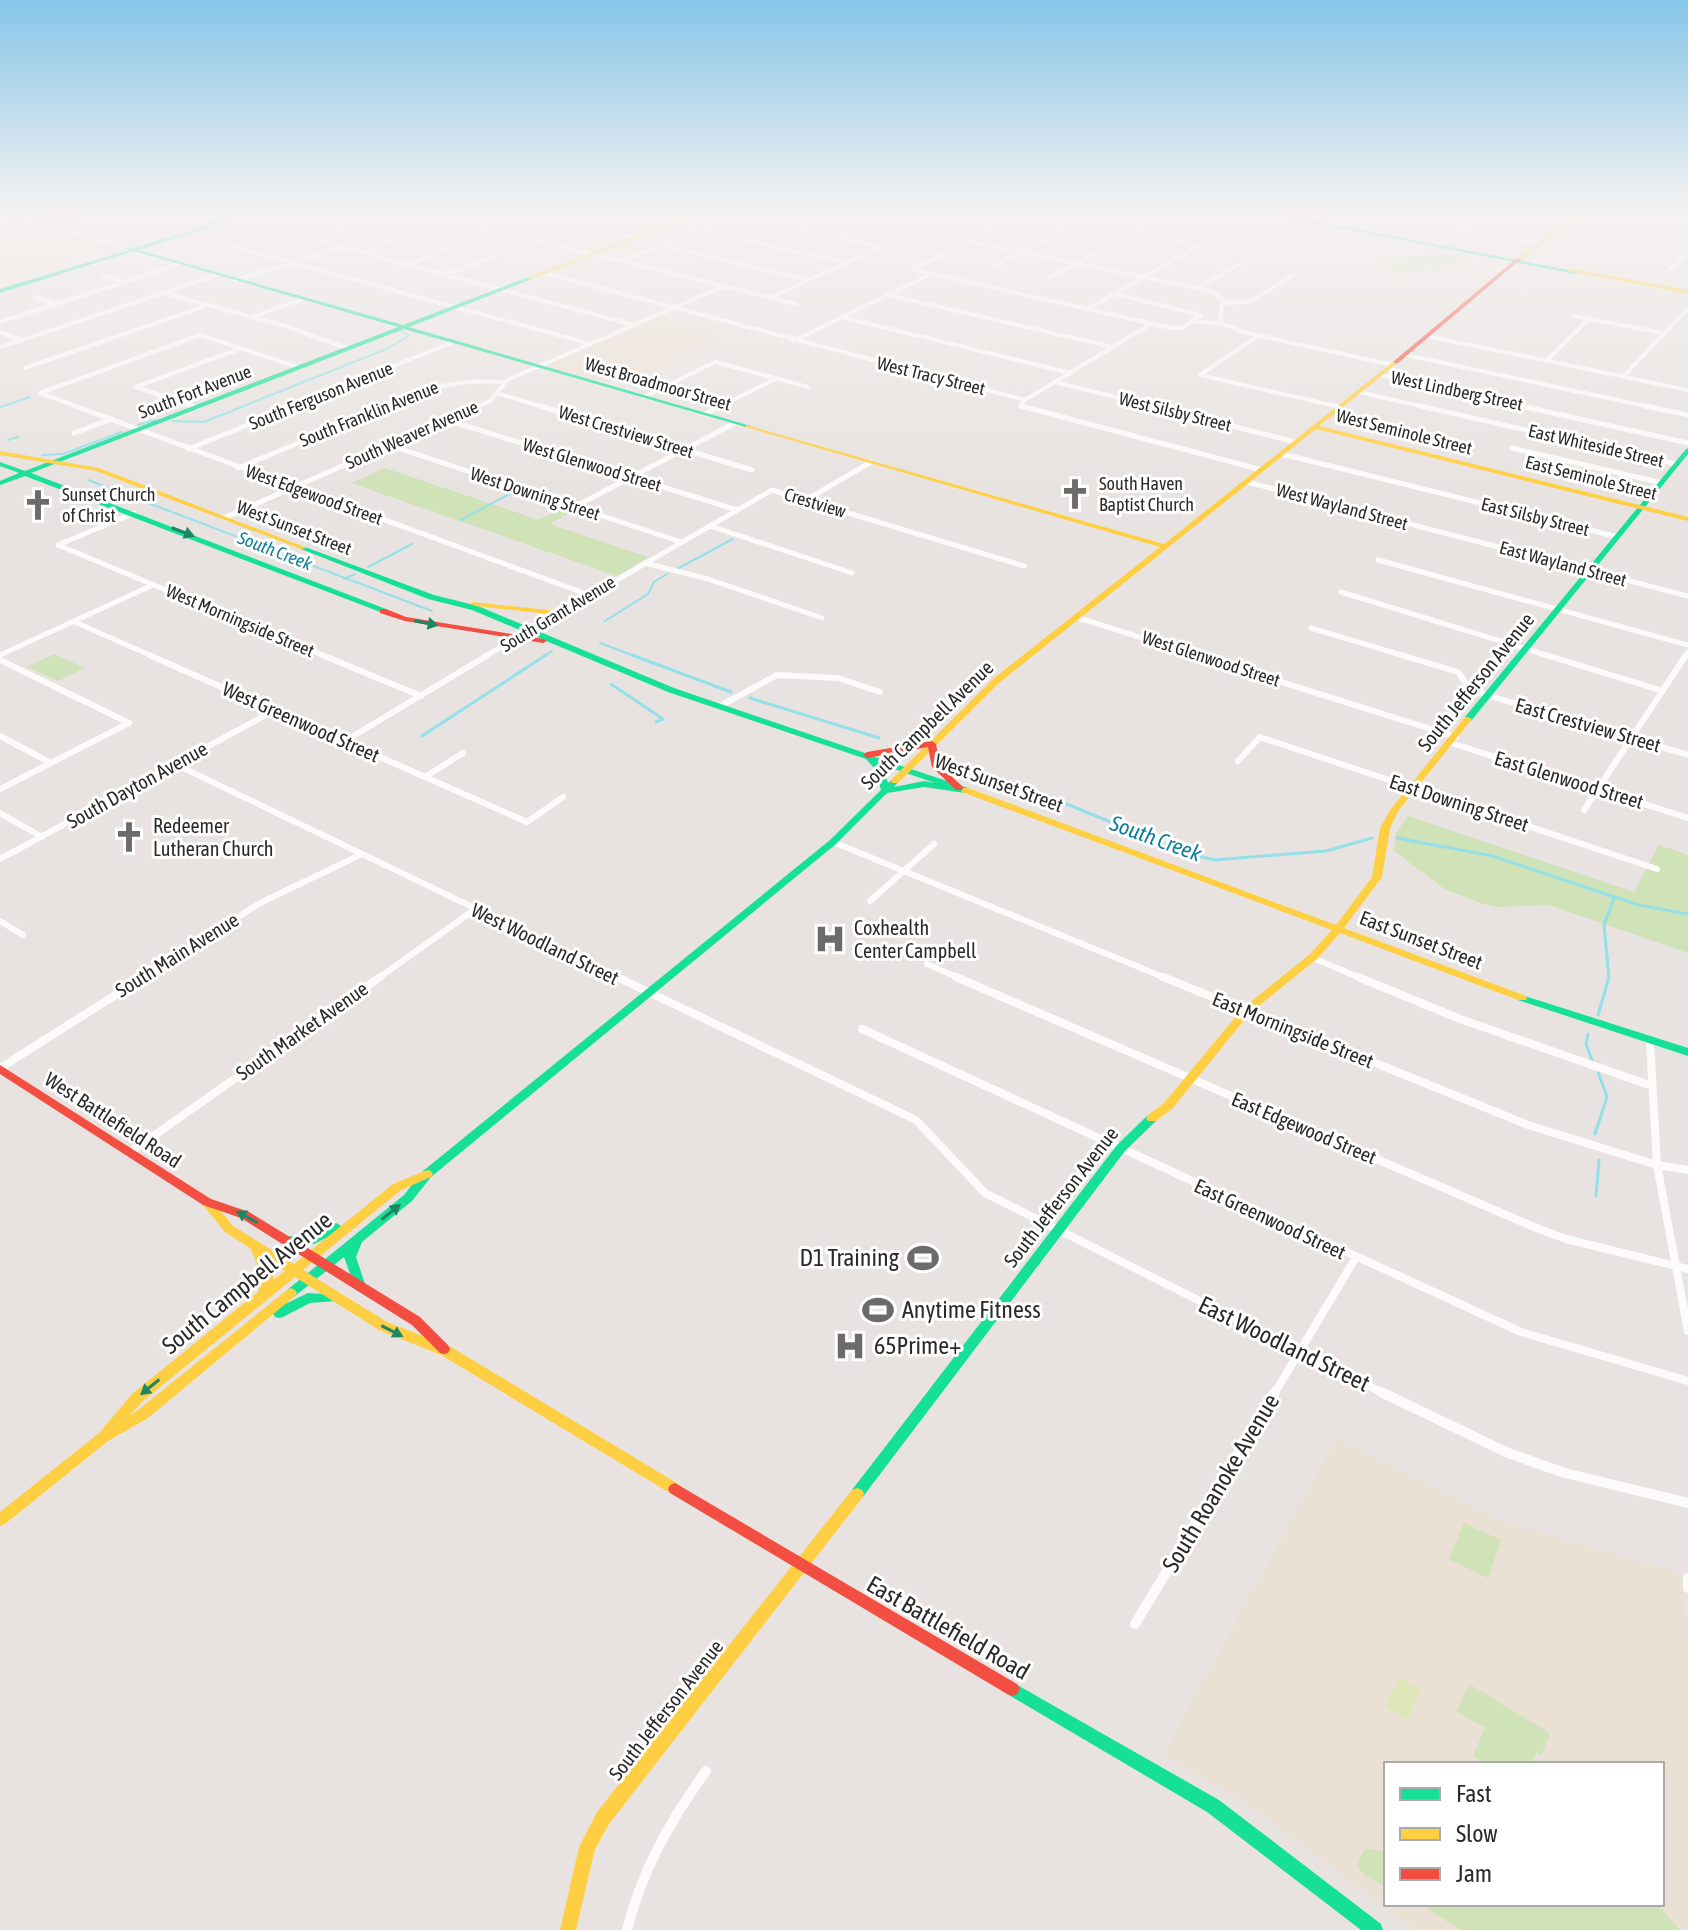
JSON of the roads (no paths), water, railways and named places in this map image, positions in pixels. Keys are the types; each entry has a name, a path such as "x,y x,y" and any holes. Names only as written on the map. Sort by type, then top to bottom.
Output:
{"main road":[{"name":"West Broadmoor Street","path":"320,304 1165,546"},
{"name":"South Fort Avenue","path":"57,462 462,304"},
{"name":"South Campbell Avenue","path":"0,1520 103,1437 143,1414 408,1198 427,1174 833,842 996,681 1468,304"},
{"name":"West Seminole Street","path":"1315,427 1486,468"},
{"name":"South Fort Avenue","path":"0,485 107,443"},
{"name":"South Jefferson Avenue","path":"568,1930 587,1847 603,1818 802,1566 1121,1148 1138,1128 1168,1106 1246,1011 1313,958 1339,928 1377,877 1388,821 1688,450"},
{"name":"West Sunset Street","path":"0,453 97,469 431,597 475,608 526,633 720,706 908,769 1143,854"},
{"path":"80,454 80,460 97,469"},
{"name":"West Sunset Street","path":"0,464 405,619 526,633"},
{"name":"East Seminole Street","path":"1486,468 1688,519"},
{"path":"431,597 557,613"},
{"path":"867,755 895,753 932,744 936,767 959,788"},
{"path":"867,755 879,768 886,791 913,785 959,788"},
{"name":"East Sunset Street","path":"1143,854 1650,1043 1688,1052"},
{"name":"West Battlefield Road","path":"0,1068 207,1202 245,1215 416,1321 446,1351"},
{"name":"South Campbell Avenue","path":"103,1437 137,1398 310,1257 389,1193 411,1178 427,1174"},
{"path":"283,1239 302,1241 325,1236 389,1193"},
{"name":"West Battlefield Road","path":"207,1202 214,1215 229,1229 293,1271 399,1335 446,1351 489,1377"},
{"path":"357,1240 350,1257 360,1287"},
{"path":"255,1247 268,1272 264,1295"},
{"path":"201,1367 235,1347 298,1301 320,1296 342,1301"},
{"name":"East Battlefield Road","path":"489,1377 802,1566 1213,1806 1375,1930"}],"street":[{"path":"0,322 55,304"},
{"path":"0,347 130,304"},
{"path":"199,304 349,349"},
{"path":"251,318 288,304"},
{"path":"443,304 591,344"},
{"path":"554,304 634,325"},
{"name":"West Tracy Street","path":"666,304 792,341 1025,400"},
{"path":"504,382 684,304"},
{"path":"792,341 869,304"},
{"path":"927,304 1113,347"},
{"path":"1066,304 1182,328 1201,315 1156,304"},
{"path":"1088,309 1097,304"},
{"path":"1223,324 1220,319 1224,304"},
{"path":"25,368 205,306"},
{"path":"1623,377 1688,308"},
{"path":"1574,316 1663,333"},
{"path":"841,317 1071,373"},
{"path":"1546,361 1589,319"},
{"path":"1192,321 1223,324 1258,336 1393,365"},
{"path":"1025,400 1151,324"},
{"path":"0,332 22,340"},
{"name":"West Edgewood Street","path":"241,348 200,335 40,393 589,595"},
{"path":"1258,336 1200,375 1340,407"},
{"path":"1427,336 1688,390"},
{"name":"South Ferguson Avenue","path":"188,449 453,342"},
{"path":"197,408 136,387 241,348 301,368"},
{"path":"1406,355 1688,415"},
{"path":"644,397 715,362 808,387"},
{"path":"189,367 204,372"},
{"name":"West Lindberg Street","path":"1381,375 1688,443"},
{"path":"705,414 775,379"},
{"name":"South Franklin Avenue","path":"238,468 439,384 465,380 504,382"},
{"name":"South Weaver Avenue","path":"224,518 447,420 500,394 504,382"},
{"name":"West Silsby Street","path":"1055,382 1296,442"},
{"name":"East Whiteside Street","path":"1359,392 1676,464"},
{"name":"West Crestview Street","path":"500,394 752,470"},
{"name":"West Tracy Street","path":"1025,400 1020,405 1025,409 1262,470"},
{"path":"74,433 112,419"},
{"name":"West Glenwood Street","path":"447,420 737,510"},
{"path":"574,507 735,423"},
{"name":"West Downing Street","path":"389,445 681,542"},
{"path":"1512,448 1662,483"},
{"name":"East Silsby Street","path":"1282,454 1618,537"},
{"path":"806,500 871,462"},
{"name":"West Wayland Street","path":"1247,482 1438,531"},
{"name":"Crestview","path":"772,490 1024,566"},
{"name":"South Grant Avenue","path":"345,741 557,613 772,490"},
{"name":"West Morningside Street","path":"134,513 58,545 421,696"},
{"path":"710,526 852,573"},
{"name":"East Wayland Street","path":"1438,531 1688,596"},
{"path":"1378,560 1688,645"},
{"path":"645,563 708,579 822,618"},
{"path":"0,658 153,585"},
{"path":"1341,592 1483,633 1524,650 1663,691"},
{"name":"West Glenwood Street","path":"1076,617 1299,687"},
{"name":"West Greenwood Street","path":"75,622 527,822 563,797"},
{"name":"East Crestview Street","path":"1311,628 1458,672 1469,688 1487,695 1688,755"},
{"path":"1584,810 1688,652"},
{"path":"0,658 129,723 0,789"},
{"path":"720,706 768,677 782,675 838,678 880,692"},
{"name":"East Glenwood Street","path":"1299,687 1688,818"},
{"name":"South Dayton Avenue","path":"0,859 275,710"},
{"path":"0,736 51,763"},
{"name":"East Downing Street","path":"1238,761 1260,737 1657,869"},
{"path":"425,777 463,753"},
{"name":"West Woodland Street","path":"175,764 916,1120"},
{"path":"0,813 42,837"},
{"path":"833,842 903,871"},
{"path":"870,901 934,844"},
{"name":"South Main Avenue","path":"0,1068 260,903 294,886 332,873 360,855"},
{"name":"East Morningside Street","path":"903,871 1528,1125 1657,1165 1688,1170"},
{"name":"South Market Avenue","path":"129,1153 474,910"},
{"path":"0,921 23,935"},
{"path":"1313,958 1460,1019 1652,1086"},
{"name":"East Edgewood Street","path":"927,964 1534,1227 1688,1269"},
{"name":"East Greenwood Street","path":"862,1029 1355,1259 1521,1332 1688,1381"},
{"path":"1650,1043 1657,1165 1688,1331"},
{"name":"East Woodland Street","path":"916,1120 935,1136 959,1170 985,1193 1299,1353 1508,1453 1565,1473 1688,1503"},
{"name":"South Roanoke Avenue","path":"1135,1624 1355,1259"},
{"path":"1688,1578 1688,1588"},
{"path":"627,1930 636,1887 650,1855 706,1771"}],"waterway":[{"path":"172,421 204,422 386,349 409,336 402,331"},
{"path":"0,407 30,397"},
{"path":"138,425 155,420"},
{"path":"42,455 63,454 122,432"},
{"path":"8,440 18,437"},
{"name":"South Creek","path":"88,480 346,578"},
{"path":"461,520 515,491"},
{"path":"677,569 733,539"},
{"path":"368,567 412,544"},
{"path":"346,578 355,574"},
{"path":"605,621 648,594 654,582 667,574"},
{"name":"South Creek","path":"346,578 432,611"},
{"name":"South Creek","path":"600,643 637,657"},
{"path":"546,655 552,651"},
{"path":"422,736 546,655"},
{"name":"South Creek","path":"632,655 731,692"},
{"path":"611,684 663,719 656,722"},
{"name":"South Creek","path":"750,698 879,738"},
{"name":"South Creek","path":"948,762 1020,785 1184,852 1214,860 1326,851 1372,838"},
{"name":"South Creek","path":"1397,838 1493,856 1638,905 1688,914"},
{"path":"1598,1015 1609,977 1604,925 1614,898"},
{"path":"1588,1034 1586,1044 1592,1060"},
{"path":"1595,1134 1607,1097 1598,1072"},
{"path":"1596,1196 1599,1160"}],"place":[{"name":"South Haven Baptist Church","path":"1075,494"},
{"name":"Sunset Church of Christ","path":"38,505"},
{"name":"Redeemer Lutheran Church","path":"129,837"},
{"name":"Coxhealth Center Campbell","path":"830,939"},
{"name":"D1 Training","path":"923,1258"},
{"name":"Anytime Fitness","path":"878,1310"},
{"name":"65Prime+","path":"850,1346"}]}
